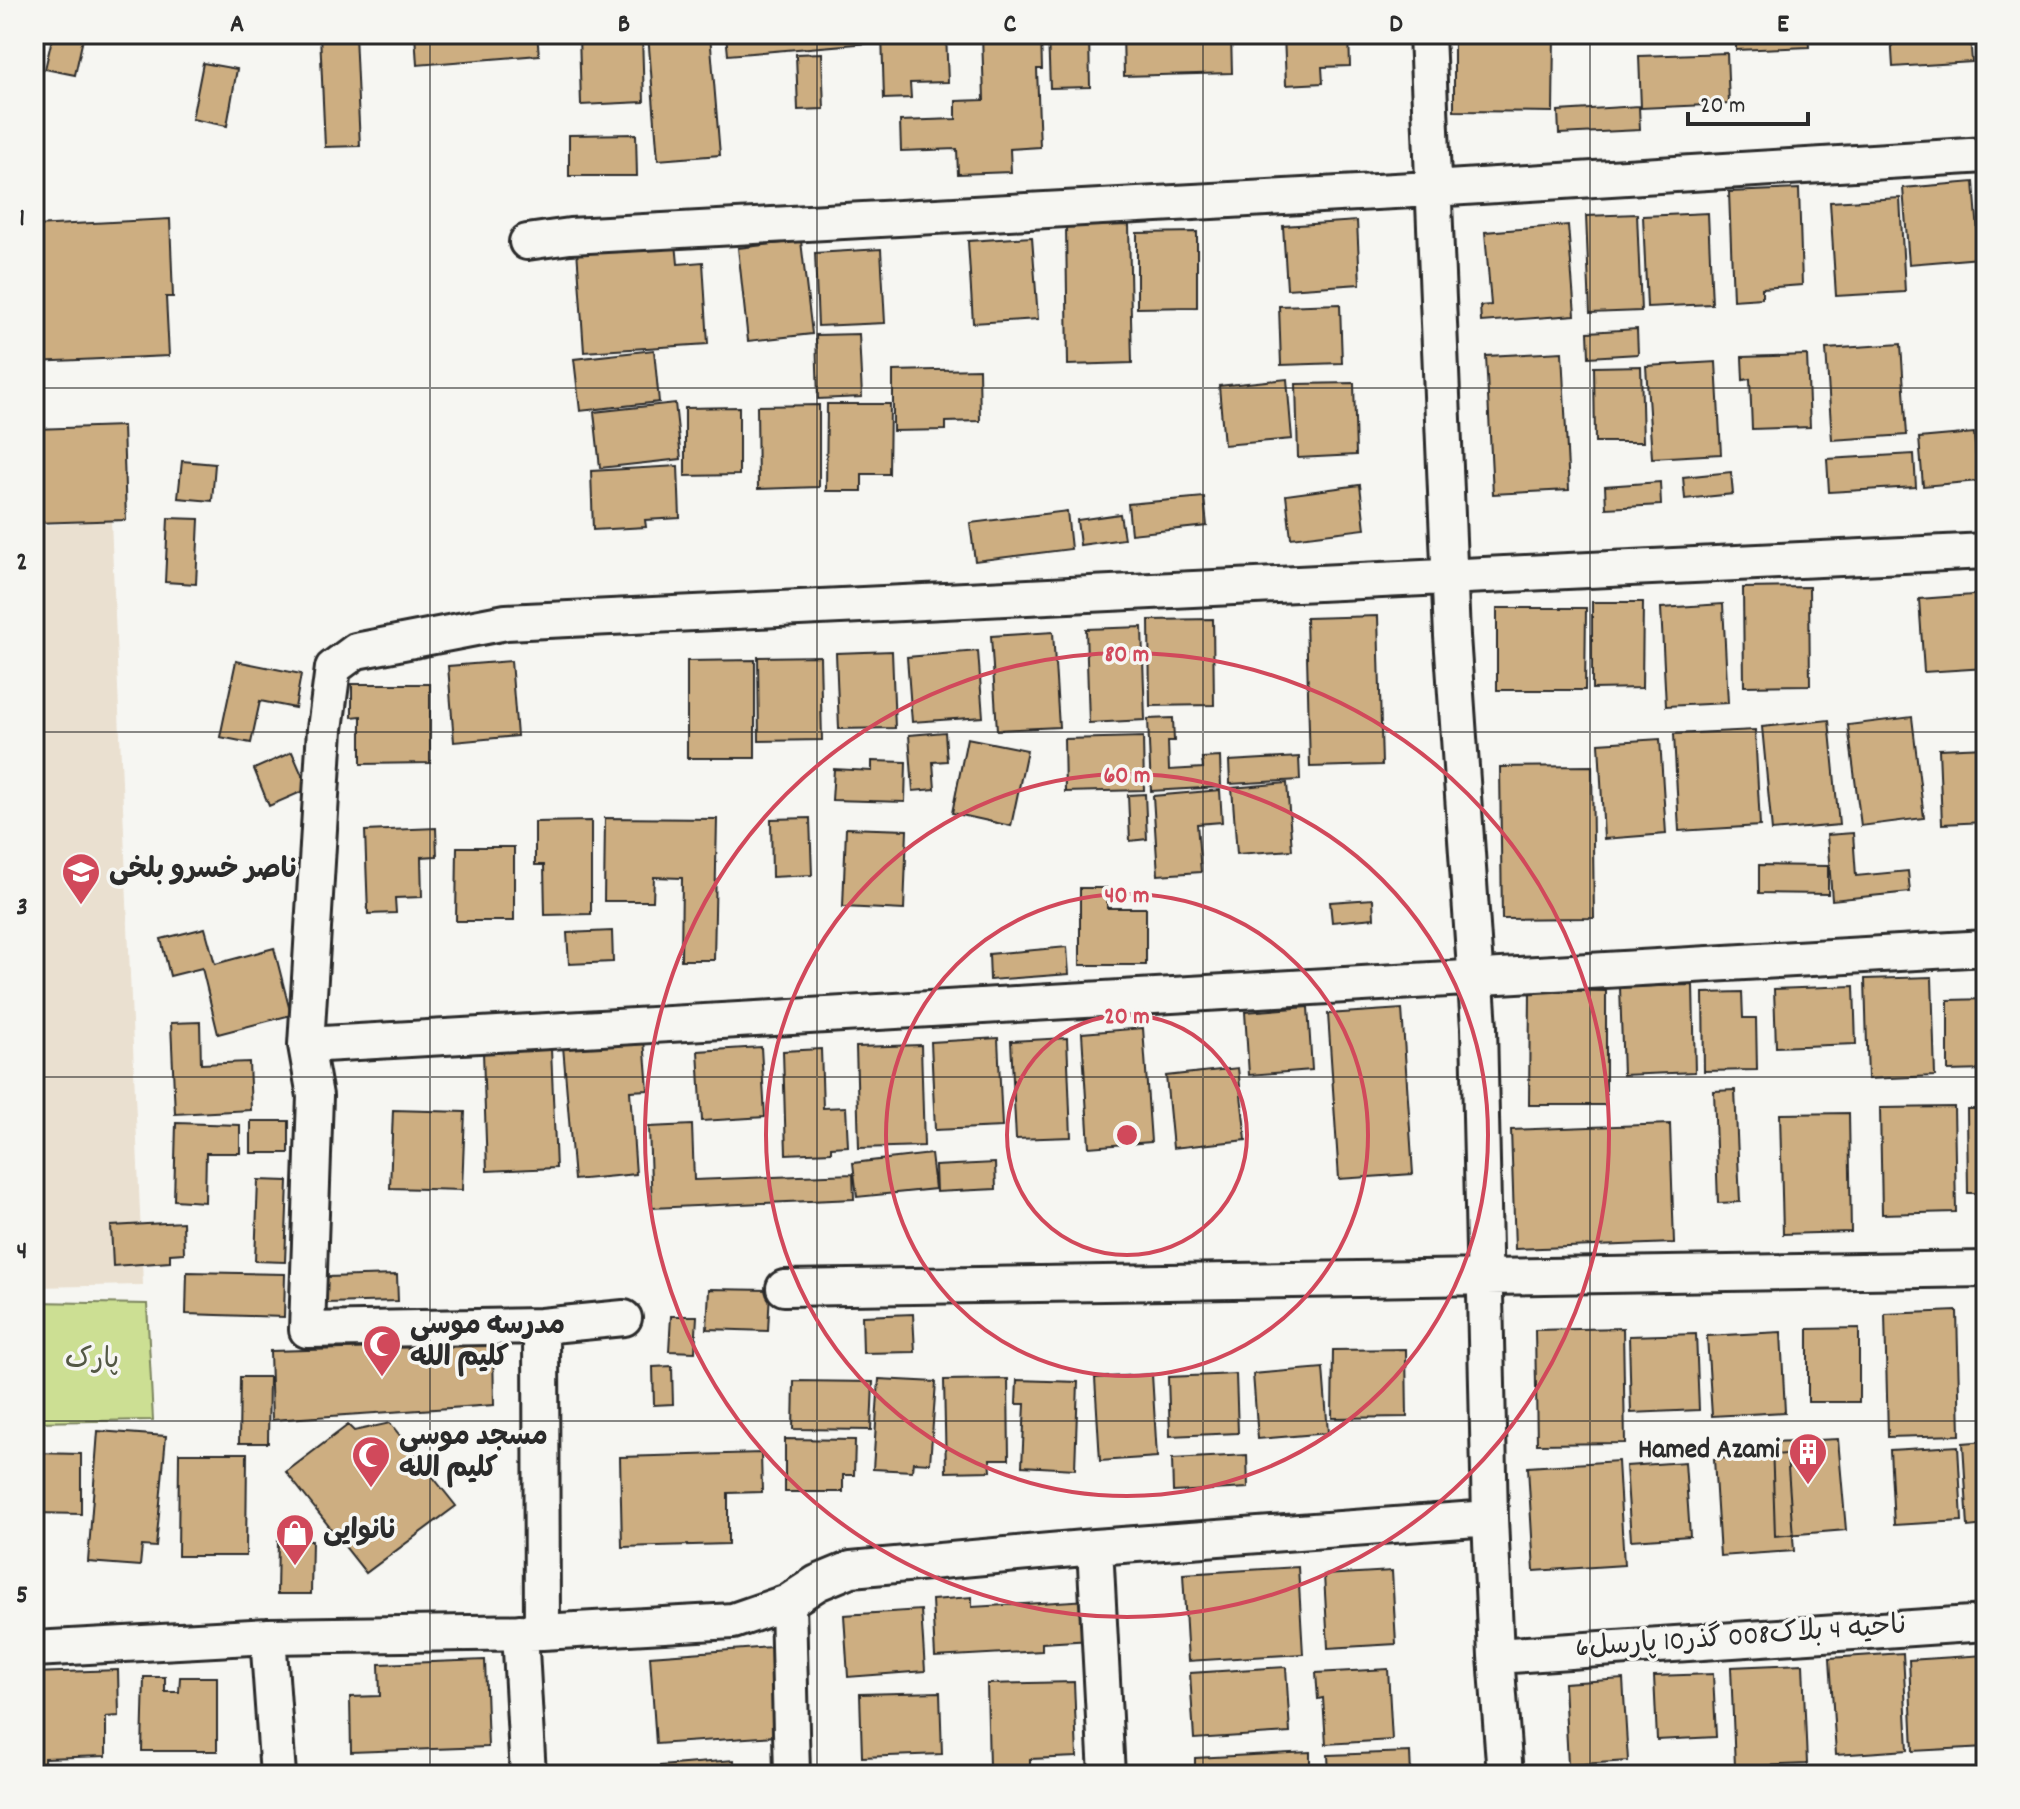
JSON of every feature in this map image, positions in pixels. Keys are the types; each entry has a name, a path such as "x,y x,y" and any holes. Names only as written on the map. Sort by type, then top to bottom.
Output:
{"street":[{"path":"1427,34 1449,576 1479,1027 1490,1518 1505,1775"},
{"path":"527,242 570,236 1986,155"},
{"path":"624,1318 541,1326 307,1330 315,1096 306,1045 325,729 333,668 356,651 506,622 1986,551"},
{"path":"306,1045 1986,948"},
{"path":"784,1288 1986,1269"},
{"path":"528,1775 541,1326"},
{"path":"34,1649 268,1636 531,1632 733,1621 788,1602 817,1583 851,1569 1095,1547 1490,1518"},
{"path":"1095,1547 1107,1775"},
{"path":"788,1602 792,1775"},
{"name":"ناحیه 4 بلاک008 گذر10 پارسل6","path":"1496,1656 1986,1623"},
{"path":"268,1636 278,1775"}],"shaded area":[{"name":"ناصر خسرو بلخی","path":"111,520 143,1285 34,1287 34,526"}],"green space":[{"name":"پارک","path":"34,1302 147,1304 153,1420 34,1422"}],"building":[{"path":"34,34 40,34 41,53 34,53"},
{"path":"53,34 84,34 75,75 45,69"},
{"path":"320,34 355,34 360,146 325,147"},
{"path":"415,34 537,34 539,55 417,65"},
{"path":"579,34 642,34 644,102 581,105"},
{"path":"648,34 710,34 720,155 658,160"},
{"path":"726,34 867,34 868,43 728,55"},
{"path":"882,34 946,34 948,82 910,83 911,98 884,99"},
{"path":"982,34 1041,34 1042,69 1037,69 1040,147 1010,149 1011,172 958,174 957,149 901,151 900,121 956,119 956,101 984,100"},
{"path":"1048,34 1089,34 1090,87 1050,88"},
{"path":"1123,34 1231,34 1232,73 1124,76"},
{"path":"1284,34 1349,34 1350,66 1322,67 1323,83 1286,85"},
{"path":"1454,34 1554,34 1553,112 1454,111"},
{"path":"1640,34 1716,34 1716,37 1640,41"},
{"path":"1736,34 1808,34 1809,47 1736,50"},
{"path":"1891,34 1970,34 1972,62 1893,67"},
{"path":"822,53 824,109 798,110 796,54"},
{"path":"1727,53 1729,104 1641,108 1639,56"},
{"path":"203,63 237,69 227,126 192,119"},
{"path":"1639,106 1640,130 1559,134 1558,111"},
{"path":"636,134 637,176 569,176 569,135"},
{"path":"1974,182 1980,258 1909,264 1903,188"},
{"path":"1981,184 1986,184 1986,254"},
{"path":"1799,189 1802,285 1762,288 1762,298 1733,300 1729,192"},
{"path":"1900,198 1905,292 1836,296 1830,202"},
{"path":"1708,213 1712,304 1647,307 1643,216"},
{"path":"1637,214 1641,311 1590,313 1586,216"},
{"path":"170,219 173,297 166,297 169,356 34,362 34,226"},
{"path":"1357,221 1360,284 1287,289 1283,226"},
{"path":"1129,225 1132,363 1068,365 1066,226"},
{"path":"1568,225 1575,315 1481,322 1480,306 1491,305 1485,232"},
{"path":"1197,232 1197,307 1137,308 1137,233"},
{"path":"1032,237 1038,319 973,323 968,241"},
{"path":"801,241 812,334 748,341 738,248"},
{"path":"676,243 678,264 703,262 708,344 584,352 577,249"},
{"path":"881,249 885,323 818,326 815,253"},
{"path":"1340,304 1342,363 1281,365 1279,306"},
{"path":"1637,329 1638,354 1589,357 1588,332"},
{"path":"859,334 862,397 818,399 816,335"},
{"path":"1901,344 1907,435 1832,440 1826,349"},
{"path":"654,350 659,402 580,411 574,359"},
{"path":"1562,352 1569,490 1493,494 1486,356"},
{"path":"1807,355 1810,427 1752,429 1750,379 1743,380 1742,357"},
{"path":"1716,362 1721,454 1652,458 1646,366"},
{"path":"1641,366 1643,442 1595,442 1594,367"},
{"path":"979,369 980,421 946,422 946,430 893,431 893,371"},
{"path":"1287,379 1292,439 1224,445 1219,386"},
{"path":"1354,383 1356,455 1298,458 1296,384"},
{"path":"675,403 681,459 600,468 594,412"},
{"path":"827,404 890,404 889,474 862,474 862,491 826,491"},
{"path":"819,405 819,487 758,489 757,406"},
{"path":"739,407 739,475 685,476 685,408"},
{"path":"123,426 126,520 34,523 34,429"},
{"path":"1974,433 1978,481 1923,486 1919,438"},
{"path":"1914,454 1916,487 1829,492 1827,459"},
{"path":"182,461 215,464 212,501 178,498"},
{"path":"678,466 680,518 645,520 646,527 593,530 591,471"},
{"path":"1731,472 1733,494 1685,499 1683,477"},
{"path":"1660,482 1661,505 1606,508 1605,486"},
{"path":"1360,485 1365,529 1291,538 1286,495"},
{"path":"1204,497 1207,526 1131,534 1128,504"},
{"path":"1067,511 1071,549 975,561 970,523"},
{"path":"1120,514 1124,539 1080,545 1077,520"},
{"path":"168,518 199,519 196,584 165,582"},
{"path":"1809,587 1810,685 1744,686 1743,588"},
{"path":"1986,594 1986,668 1924,672 1919,599"},
{"path":"1592,602 1643,602 1642,688 1592,689"},
{"path":"1723,604 1728,703 1666,706 1661,608"},
{"path":"1497,608 1586,608 1585,690 1497,690"},
{"path":"1378,616 1382,765 1310,767 1306,618"},
{"path":"1213,619 1214,705 1150,706 1149,620"},
{"path":"1142,627 1145,720 1089,723 1086,629"},
{"path":"1053,632 1059,727 997,730 991,636"},
{"path":"892,651 895,728 839,729 836,653"},
{"path":"978,651 983,717 912,722 907,657"},
{"path":"820,656 822,740 759,741 758,657"},
{"path":"755,660 755,758 687,758 687,661"},
{"path":"236,661 301,674 295,708 260,701 251,743 220,737"},
{"path":"511,661 517,736 454,742 448,666"},
{"path":"352,684 430,684 430,763 361,764 361,716 352,717"},
{"path":"1912,717 1924,818 1861,826 1848,725"},
{"path":"1173,718 1174,741 1168,741 1169,770 1203,768 1202,758 1220,757 1221,787 1151,791 1148,719"},
{"path":"1829,720 1839,825 1772,831 1762,727"},
{"path":"1755,730 1760,826 1679,831 1674,734"},
{"path":"945,732 947,761 933,762 935,789 913,791 909,735"},
{"path":"1143,737 1144,790 1065,792 1064,739"},
{"path":"967,738 1027,750 1011,826 952,813"},
{"path":"1660,739 1666,834 1604,839 1599,743"},
{"path":"1986,747 1986,822 1942,824 1939,749"},
{"path":"292,752 308,789 269,806 254,769"},
{"path":"1299,757 1300,780 1230,784 1229,761"},
{"path":"872,761 906,762 905,802 832,800 834,769 872,771"},
{"path":"1592,766 1594,918 1502,919 1500,767"},
{"path":"1287,783 1292,850 1237,854 1232,788"},
{"path":"1220,790 1222,822 1197,824 1201,872 1158,875 1153,796"},
{"path":"1145,794 1147,839 1130,841 1128,795"},
{"path":"605,818 717,819 714,960 681,960 682,878 654,877 653,901 604,901"},
{"path":"810,818 812,875 772,877 771,819"},
{"path":"591,821 591,914 545,915 544,865 535,865 535,822"},
{"path":"436,828 437,856 421,857 422,897 395,898 396,913 368,914 365,831"},
{"path":"846,828 907,830 904,910 843,907"},
{"path":"1853,833 1856,876 1908,871 1910,892 1832,900 1827,835"},
{"path":"457,847 514,847 514,921 456,921"},
{"path":"1759,865 1828,866 1828,894 1759,893"},
{"path":"1080,888 1107,888 1107,908 1146,908 1146,965 1080,965"},
{"path":"1373,899 1374,918 1332,922 1330,902"},
{"path":"205,928 215,964 274,948 291,1015 218,1034 202,968 170,976 161,939"},
{"path":"612,931 613,962 569,964 567,933"},
{"path":"1067,947 1069,974 990,980 989,954"},
{"path":"1932,977 1935,1076 1868,1079 1865,979"},
{"path":"1693,985 1695,1072 1623,1075 1620,987"},
{"path":"1854,986 1856,1044 1776,1047 1774,989"},
{"path":"1530,990 1606,991 1606,1105 1529,1105"},
{"path":"1742,992 1743,1018 1756,1018 1757,1070 1704,1071 1703,993"},
{"path":"1986,999 1986,1070 1948,1071 1948,1000"},
{"path":"1308,1007 1312,1070 1249,1075 1245,1012"},
{"path":"1402,1009 1413,1174 1339,1179 1328,1014"},
{"path":"200,1022 201,1064 249,1062 251,1110 175,1114 171,1023"},
{"path":"1143,1028 1151,1142 1089,1147 1082,1033"},
{"path":"998,1038 1002,1127 935,1130 931,1042"},
{"path":"1067,1038 1071,1137 1016,1139 1011,1041"},
{"path":"644,1039 648,1090 630,1091 636,1174 574,1180 563,1046"},
{"path":"921,1045 924,1146 859,1148 856,1047"},
{"path":"761,1047 765,1117 702,1121 698,1051"},
{"path":"551,1049 556,1168 487,1171 483,1052"},
{"path":"821,1049 823,1108 846,1107 848,1146 831,1147 831,1152 786,1154 783,1051"},
{"path":"1238,1068 1246,1140 1173,1148 1166,1076"},
{"path":"1735,1090 1740,1202 1718,1203 1714,1091"},
{"path":"1954,1107 1956,1212 1882,1214 1880,1108"},
{"path":"1967,1109 1986,1109 1986,1193 1968,1193"},
{"path":"393,1110 465,1112 462,1190 390,1188"},
{"path":"1849,1113 1851,1232 1783,1234 1780,1114"},
{"path":"251,1121 289,1121 289,1153 251,1153"},
{"path":"176,1123 240,1125 240,1153 206,1153 205,1202 174,1200"},
{"path":"1670,1124 1674,1243 1515,1249 1511,1130"},
{"path":"692,1125 694,1180 853,1174 854,1199 652,1208 649,1127"},
{"path":"931,1154 935,1189 857,1197 853,1163"},
{"path":"995,1163 996,1189 936,1192 935,1166"},
{"path":"258,1180 288,1181 285,1262 255,1261"},
{"path":"183,1222 184,1253 170,1254 170,1262 113,1266 111,1226"},
{"path":"187,1272 285,1274 284,1317 186,1314"},
{"path":"397,1275 398,1301 327,1303 326,1277"},
{"path":"709,1289 770,1290 768,1331 707,1329"},
{"path":"1957,1311 1960,1435 1888,1437 1885,1314"},
{"path":"913,1314 915,1352 863,1353 862,1316"},
{"path":"671,1316 697,1316 695,1352 669,1351"},
{"path":"1623,1328 1625,1443 1537,1444 1535,1330"},
{"path":"1859,1328 1859,1402 1808,1402 1808,1329"},
{"path":"1781,1332 1785,1412 1712,1416 1707,1336"},
{"path":"1696,1334 1699,1410 1631,1413 1629,1336"},
{"name":"مدرسه موسی کلیم الله","path":"493,1345 494,1405 272,1420 270,1351"},
{"path":"1406,1349 1407,1417 1332,1418 1333,1350"},
{"path":"672,1366 673,1404 654,1405 653,1367"},
{"path":"1323,1368 1328,1433 1258,1439 1253,1374"},
{"path":"1152,1374 1157,1457 1100,1461 1095,1378"},
{"path":"1236,1374 1238,1433 1170,1436 1168,1377"},
{"path":"240,1377 269,1377 268,1443 239,1443"},
{"path":"879,1379 936,1382 930,1463 913,1462 912,1471 873,1469"},
{"path":"1008,1379 1009,1459 990,1459 991,1471 946,1472 944,1380"},
{"path":"1017,1380 1078,1382 1075,1469 1022,1466 1025,1404 1016,1404"},
{"path":"794,1381 873,1382 871,1430 793,1429"},
{"name":"مسجد موسی کلیم الله","path":"390,1423 456,1506 366,1573 286,1472 348,1425 354,1431"},
{"path":"98,1431 166,1436 156,1547 142,1546 140,1566 88,1562"},
{"path":"785,1439 855,1440 854,1475 843,1475 843,1492 785,1492"},
{"name":"Hamed Azami","path":"1838,1439 1846,1530 1775,1536 1772,1442"},
{"path":"1986,1441 1986,1525 1968,1527 1963,1443"},
{"path":"1958,1446 1962,1521 1894,1525 1890,1450"},
{"path":"34,1453 81,1454 81,1514 34,1513"},
{"path":"179,1453 247,1453 246,1556 178,1556"},
{"path":"761,1453 762,1492 728,1493 728,1544 622,1547 620,1457"},
{"path":"1787,1454 1794,1551 1720,1556 1714,1459"},
{"path":"1247,1455 1248,1488 1173,1492 1172,1459"},
{"path":"1618,1461 1624,1565 1534,1571 1528,1467"},
{"path":"1685,1462 1690,1536 1631,1540 1626,1466"},
{"name":"نانوایی","path":"278,1540 312,1540 311,1594 277,1594"},
{"path":"1298,1567 1303,1654 1188,1661 1183,1574"},
{"path":"1392,1571 1396,1644 1328,1648 1324,1575"},
{"path":"972,1597 972,1607 1089,1600 1092,1640 1042,1643 1042,1651 935,1657 932,1600"},
{"path":"921,1610 925,1671 848,1677 844,1615"},
{"path":"771,1647 776,1736 656,1744 650,1656"},
{"path":"1903,1653 1908,1750 1836,1755 1830,1658"},
{"path":"1985,1655 1986,1747 1913,1751 1909,1660"},
{"path":"485,1660 488,1747 351,1752 350,1697 380,1696 379,1664"},
{"path":"1803,1664 1807,1764 1735,1767 1731,1667"},
{"path":"1286,1667 1290,1733 1194,1739 1190,1673"},
{"path":"1388,1669 1392,1740 1326,1744 1323,1698 1318,1699 1316,1673"},
{"path":"118,1670 119,1716 106,1717 106,1756 44,1758 44,1767 34,1768 34,1673"},
{"path":"1713,1674 1716,1737 1657,1740 1654,1676"},
{"path":"144,1677 165,1677 165,1692 179,1692 180,1677 217,1677 217,1751 142,1751"},
{"path":"1623,1679 1628,1761 1568,1765 1564,1683"},
{"path":"1074,1682 1077,1757 1030,1759 1030,1766 989,1767 987,1684"},
{"path":"940,1692 942,1754 862,1757 860,1694"},
{"path":"1310,1752 1310,1775 1195,1775 1195,1758"},
{"path":"1410,1752 1411,1775 1329,1775 1328,1755"},
{"path":"734,1760 735,1775 661,1775 660,1766"}],"place":[{"name":"ناصر خسرو بلخی","path":"81,906"},
{"name":"مدرسه موسی کلیم الله","path":"382,1378"},
{"name":"Hamed Azami","path":"1808,1486"},
{"name":"مسجد موسی کلیم الله","path":"371,1489"},
{"name":"نانوایی","path":"295,1567"}]}
